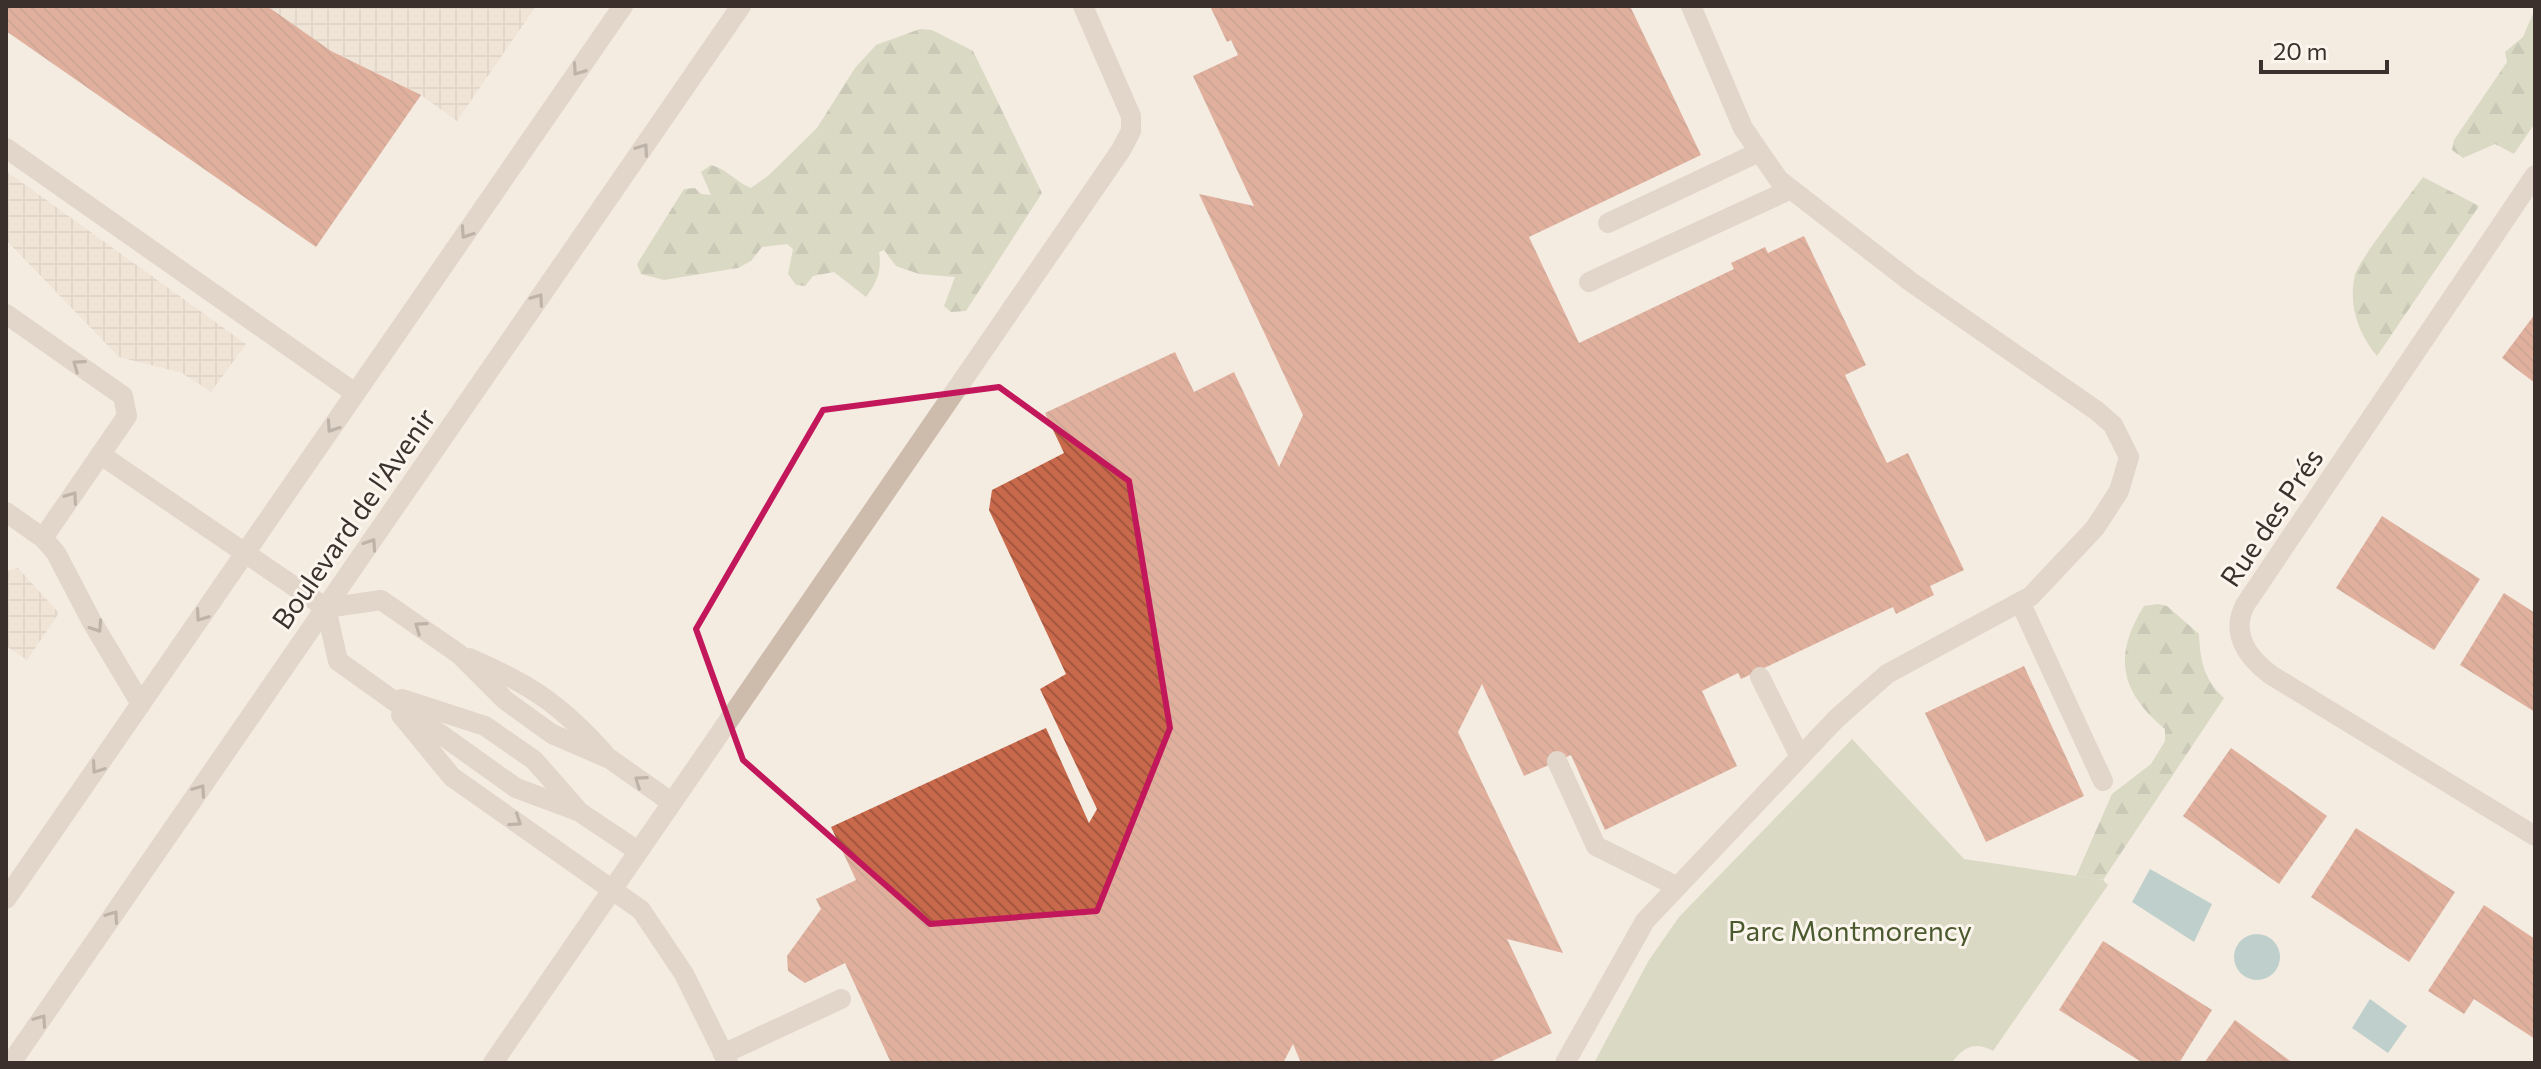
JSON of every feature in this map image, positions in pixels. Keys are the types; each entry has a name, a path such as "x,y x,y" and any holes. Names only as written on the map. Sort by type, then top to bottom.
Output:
{"street":[{"path":"6,899 623,6"},
{"name":"Boulevard de l'Avenir","path":"11,1063 741,6"},
{"path":"493,1063 671,802 703,761 1131,131 1126,98 1083,6"},
{"path":"1565,1063 1631,943 1676,886 1800,757 1887,674 2020,602 2071,557 2110,509 2128,468 2129,457 2121,437 2097,411 1911,282 1789,190 1757,153 1691,6"},
{"path":"6,148 355,393"},
{"path":"1608,223 1757,153"},
{"name":"Rue des Prés","path":"2532,185 2245,605 2239,628 2250,655 2271,675 2535,836"},
{"path":"1589,282 1789,190"},
{"path":"6,314 123,396 127,416 43,538"},
{"path":"101,455 169,505 246,552 326,608 338,661 516,788 578,811 638,851"},
{"path":"6,512 43,538 64,566 92,622 141,704"},
{"path":"326,608 381,600 459,654 520,679 568,713 610,759 671,802"},
{"path":"2020,602 2103,781"},
{"path":"1760,677 1800,757"},
{"path":"383,692 485,726 534,760 578,811"},
{"path":"383,692 452,777 613,887 641,910 691,986 725,1058 841,999"},
{"path":"1557,761 1596,846 1676,886"}],"highlighted area":[{"path":"999,387 1129,481 1170,728 1097,911 930,924 743,760 696,629 823,410"}],"green space":[{"path":"2535,9 2535,123 2514,154 2495,144 2463,158 2452,150 2454,140 2507,62 2505,52 2523,37"},
{"path":"920,29 932,30 973,51 1042,193 966,311 951,312 944,306 955,277 919,274 896,266 884,250 879,252 878,276 866,297 834,272 813,276 805,286 796,285 788,274 793,249 787,244 762,247 751,261 738,268 664,280 641,274 637,264 684,189 695,188 701,194 711,195 701,172 711,165 751,188 768,176 817,128 855,68 876,45"},
{"path":"2423,177 2479,206 2377,356 2356,318 2353,297 2355,275"},
{"path":"2144,606 2167,606 2199,634 2204,669 2224,698 2103,880 2076,876 2112,794 2151,764 2165,741 2165,729 2150,715 2131,687 2125,658 2134,624"},
{"name":"Parc Montmorency","path":"1852,739 1964,859 2103,880 2108,885 1993,1051 1981,1046 1970,1047 1952,1063 1594,1063 1649,960 1679,917"}],"shaded area":[{"path":"267,6 536,6 457,121 421,95 331,51"},
{"path":"6,171 246,344 211,392 182,373 119,357 6,240"},
{"path":"18,568 59,613 27,660 6,646 6,571"}],"water":[{"path":"2150,869 2212,904 2194,942 2132,902"},
{"path":"2257,934 2273,941 2280,957 2273,973 2257,980 2241,973 2234,957 2241,941"},
{"path":"2370,999 2407,1026 2388,1053 2352,1028"}],"building":[{"path":"6,6 267,6 331,51 421,95 316,247 6,31"},
{"path":"1210,6 1630,6 1701,155 1529,237 1579,343 1734,269 1731,263 1765,247 1768,253 1804,236 1866,365 1845,375 1882,453 1887,463 1908,453 1964,570 1930,586 1934,595 1896,614 1893,607 1741,679 1738,673 1702,691 1737,766 1605,830 1571,755 1524,776 1482,684 1458,732 1563,953 1507,939 1552,1033 1488,1063 1301,1063 1293,1044 1283,1063 891,1063 845,963 805,983 788,971 787,956 821,909 816,899 856,880 831,827 1046,728 1089,823 1097,809 1040,689 1066,674 989,510 992,490 1064,453 1045,413 1175,352 1194,392 1234,372 1279,467 1303,415 1199,194 1254,206 1193,76 1238,55 1231,40 1227,42"},
{"path":"2535,314 2535,383 2502,358"},
{"path":"2382,516 2480,579 2434,650 2336,588"},
{"path":"2504,593 2535,613 2535,712 2460,665"},
{"path":"2024,666 2084,796 1986,842 1925,713"},
{"path":"2231,748 2327,816 2279,884 2183,816"},
{"path":"2356,828 2455,892 2409,962 2311,897"},
{"path":"2484,905 2535,939 2535,1039 2474,999 2464,1014 2428,991"},
{"path":"2103,941 2212,1010 2179,1063 2143,1063 2059,1010"},
{"path":"2235,1020 2293,1063 2204,1063"}]}
